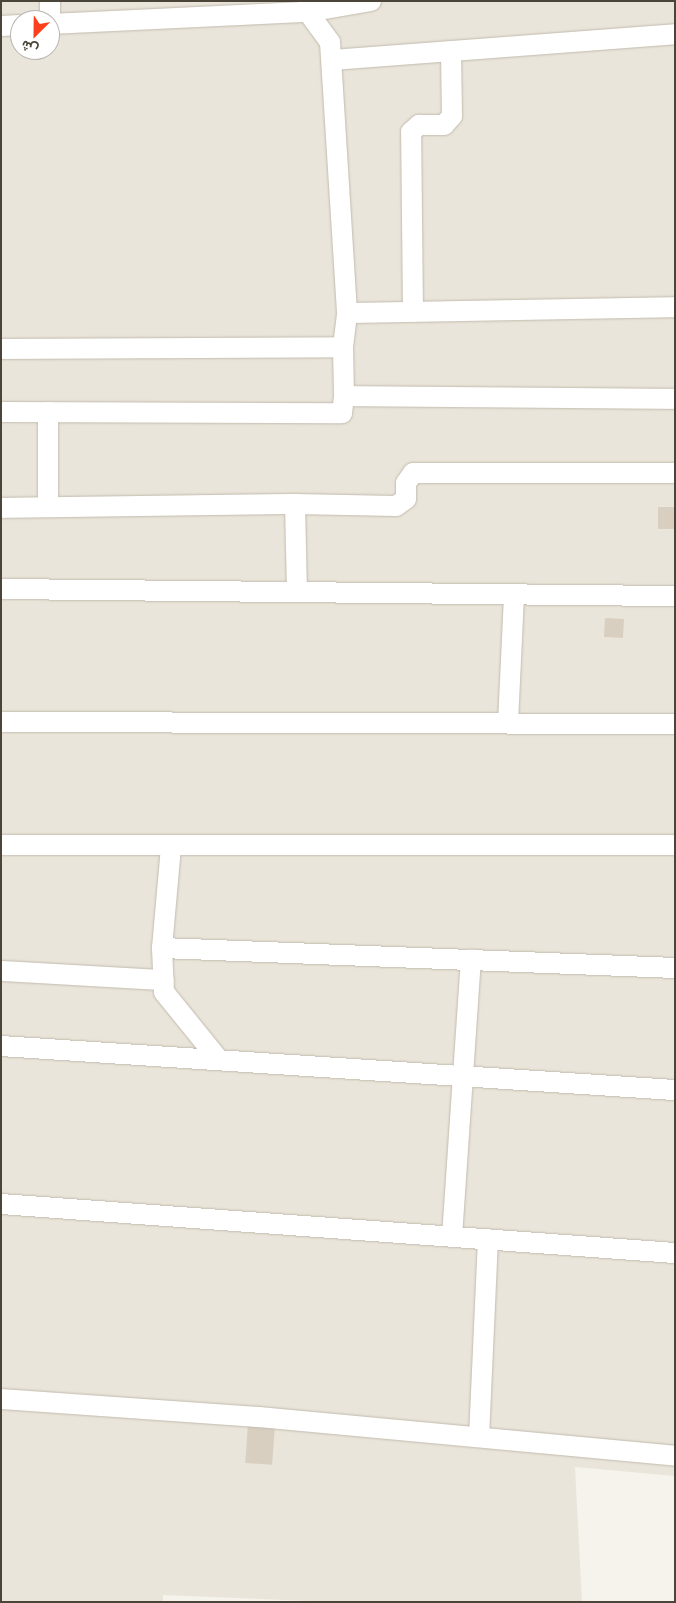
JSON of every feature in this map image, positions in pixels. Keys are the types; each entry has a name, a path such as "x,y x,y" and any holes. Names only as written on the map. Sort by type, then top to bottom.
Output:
{"street":[{"path":"60,23 186,10 308,7 371,1"},
{"path":"1,412 342,413 344,396 343,347 347,313 332,60 330,42 308,7"},
{"path":"332,60 675,34"},
{"path":"413,312 412,132 418,125 444,125 452,116 451,51"},
{"path":"347,313 675,307"},
{"path":"1,349 343,347"},
{"path":"344,396 675,398"},
{"path":"48,412 48,507"},
{"path":"1,508 295,504 396,506 406,499 406,483 413,472 675,473"},
{"path":"295,504 297,592"},
{"path":"1,589 675,596"},
{"path":"508,724 514,594"},
{"path":"1,722 675,724"},
{"path":"1,845 171,847 675,845"},
{"path":"171,847 162,948 164,992 220,1060"},
{"path":"162,948 675,968"},
{"path":"452,1237 471,960"},
{"path":"1,971 164,980"},
{"path":"1,1046 675,1090"},
{"path":"1,1204 675,1253"},
{"path":"480,1437 488,1239"},
{"path":"1,1399 258,1417 675,1456"}],"shaded area":[{"path":"1,1 675,1 675,1476 575,1467 582,1602 333,1602 163,1595 163,1602 1,1602"}],"building":[{"path":"658,507 675,507 675,529 658,529"},
{"path":"605,618 624,619 623,638 604,637"},
{"path":"248,1423 275,1425 272,1465 245,1463"}]}
